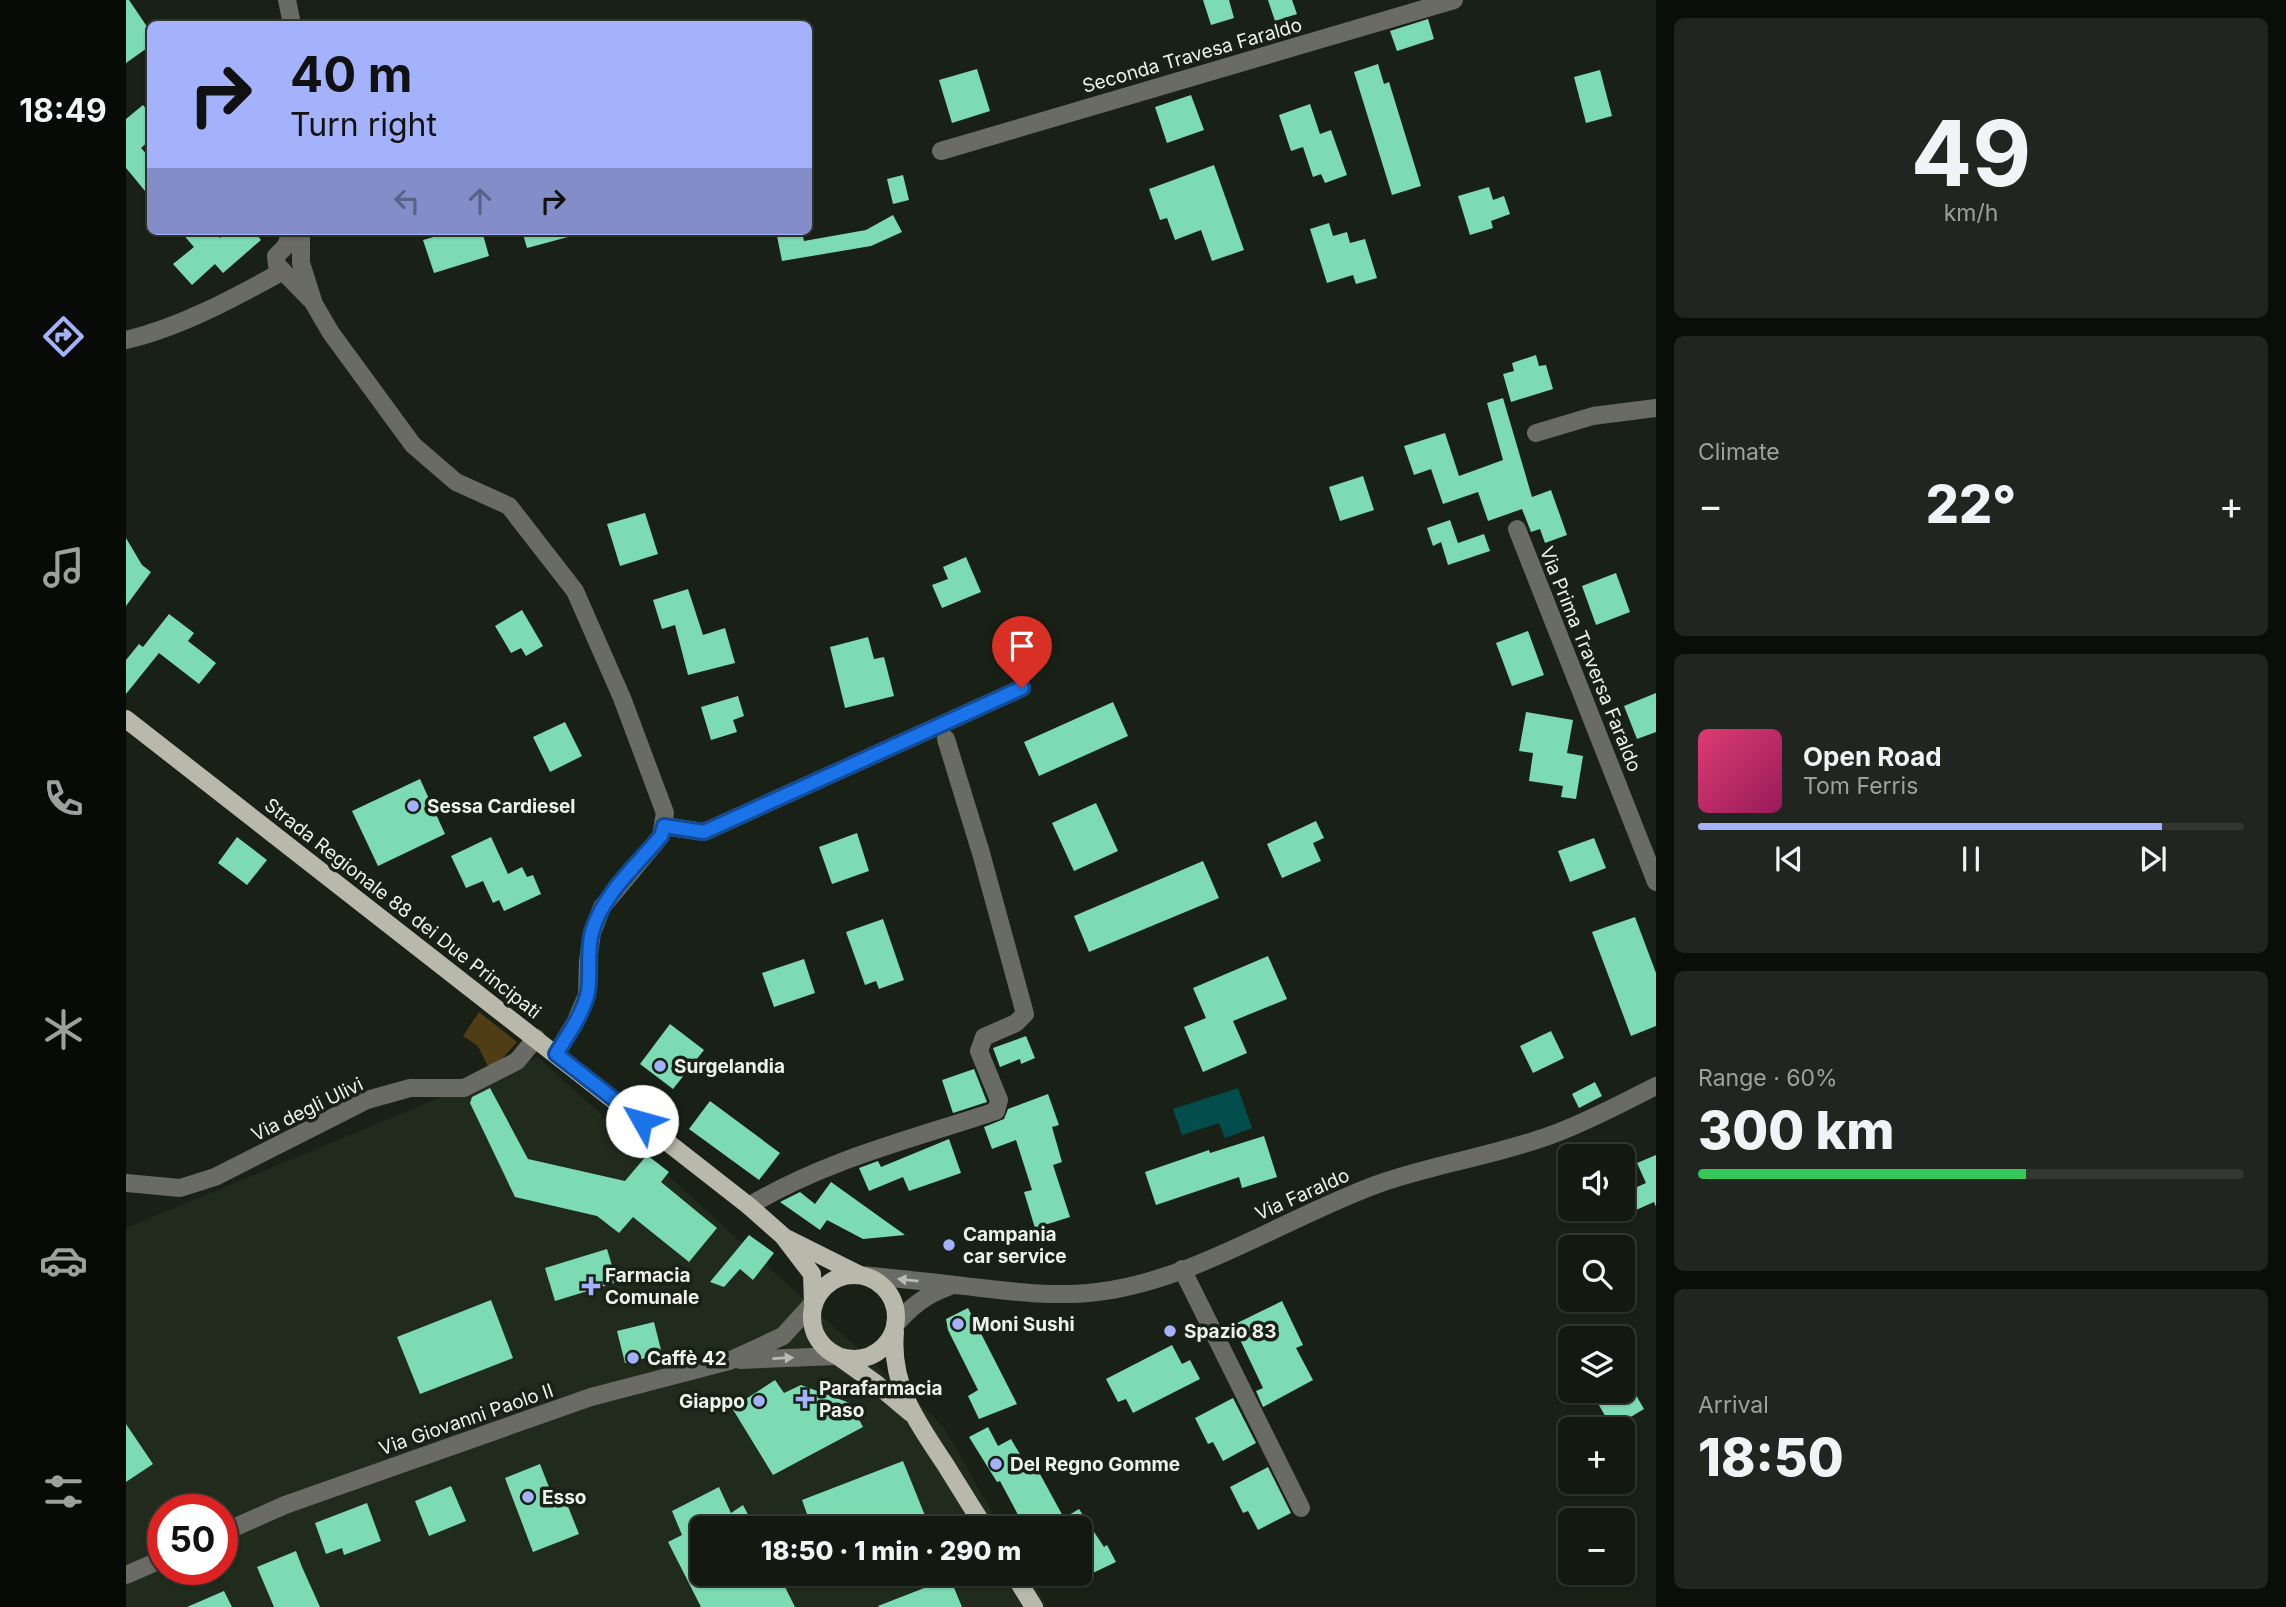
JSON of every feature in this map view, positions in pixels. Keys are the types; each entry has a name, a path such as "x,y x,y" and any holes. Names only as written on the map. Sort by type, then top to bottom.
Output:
{"main road":[{"name":"Strada Regionale 88 dei Due Principati","path":"126,719 536,1038 749,1206 783,1236 812,1274 811,1319 814,1333 826,1349 874,1381 911,1413"},
{"name":"Strada Regionale 88 dei Due Principati","path":"783,1236 860,1275 876,1280 889,1293 895,1310 893,1350 897,1374 911,1413 977,1516"},
{"path":"813,1304 823,1287 834,1279 860,1275"},
{"path":"837,1356 852,1359 872,1355 888,1342 895,1325"},
{"path":"1021,1586 1034,1607"}],"street":[{"path":"287,0 291,21"},
{"name":"Seconda Travesa Faraldo","path":"941,150 1454,0"},
{"path":"126,340 141,337 227,302 289,257 299,235"},
{"path":"289,257 331,333 414,445 456,482 509,506 575,591 622,698 665,813 661,836 602,907 592,933 587,961 587,995 575,1023 556,1054"},
{"path":"1536,433 1594,416 1656,408"},
{"name":"Via Prima Traversa Faraldo","path":"1517,530 1656,883"},
{"path":"664,826 704,832 1022,688"},
{"path":"749,1206 784,1185 847,1159 996,1111 999,1100 979,1051 984,1037 1016,1023 1026,1014 946,739"},
{"name":"Via degli Ulivi","path":"126,1183 180,1188 215,1177 367,1100 410,1088 464,1088 517,1061 536,1038"},
{"name":"Via Faraldo","path":"860,1275 1043,1293 1096,1293 1141,1284 1376,1185 1426,1168 1493,1153 1552,1135 1656,1086"},
{"path":"1182,1269 1301,1508"},
{"path":"895,1325 927,1294 956,1285"},
{"path":"729,1361 783,1336 813,1304"},
{"path":"729,1361 837,1356"},
{"name":"Via Giovanni Paolo II","path":"238,1526 285,1506 591,1397 729,1361"},
{"path":"126,1575 147,1566"}],"shaded area":[{"path":"479,1012 517,1042 501,1060 488,1067 478,1046 463,1036"},
{"path":"538,1057 943,1426 994,1516 690,1516 690,1586 1035,1586 1047,1607 126,1607 126,1228"}],"water":[{"path":"1238,1088 1252,1128 1225,1138 1219,1123 1182,1135 1173,1109"}],"building":[{"path":"126,0 129,0 147,27 147,48 126,63"},
{"path":"1203,0 1229,0 1234,18 1211,25"},
{"path":"1268,0 1292,0 1297,14 1275,21"},
{"path":"1428,19 1434,39 1397,51 1390,31"},
{"path":"1378,64 1384,84 1389,82 1421,186 1392,195 1354,72"},
{"path":"977,69 990,111 952,123 939,80"},
{"path":"1600,70 1612,116 1586,123 1574,77"},
{"path":"1191,95 1204,130 1167,143 1155,107"},
{"path":"1310,104 1320,134 1331,130 1347,175 1325,183 1321,174 1313,177 1303,147 1291,151 1279,115"},
{"path":"143,105 147,110 147,143 141,148 147,155 147,193 126,168 126,119"},
{"path":"1214,165 1244,250 1212,261 1201,230 1175,240 1167,218 1160,220 1149,189"},
{"path":"903,175 909,200 893,204 887,179"},
{"path":"1489,187 1493,200 1504,196 1510,214 1491,221 1493,228 1470,235 1458,196"},
{"path":"893,215 902,232 871,246 782,261 777,235 803,235 804,241 866,230"},
{"path":"1329,223 1333,236 1347,232 1350,243 1365,239 1377,278 1356,284 1353,275 1327,283 1310,229"},
{"path":"184,235 217,235 220,238 223,235 257,235 261,240 223,273 215,264 192,285 173,264 194,247"},
{"path":"440,235 483,235 489,256 434,273 423,240"},
{"path":"523,235 572,235 572,236 527,248"},
{"path":"1536,355 1539,366 1546,365 1553,389 1511,402 1503,374 1514,371 1512,363"},
{"path":"1503,398 1532,497 1551,490 1567,535 1545,543 1540,529 1531,532 1522,509 1488,521 1478,492 1443,504 1431,469 1414,475 1404,446 1445,433 1459,476 1503,460 1487,403"},
{"path":"1363,476 1374,510 1340,521 1329,487"},
{"path":"645,513 658,554 620,566 607,524"},
{"path":"1450,520 1458,543 1484,534 1490,551 1448,565 1441,542 1433,546 1427,528"},
{"path":"126,538 142,565 151,572 126,606"},
{"path":"966,557 981,592 942,608 932,585 948,579 943,567"},
{"path":"1616,573 1630,612 1596,625 1582,586"},
{"path":"688,589 703,635 725,628 735,663 688,675 675,625 662,629 653,600"},
{"path":"522,610 543,646 526,656 521,648 511,653 495,626"},
{"path":"169,614 194,633 188,641 216,663 199,684 159,653 126,694 126,660 139,644 143,647"},
{"path":"1528,631 1544,675 1512,686 1496,643"},
{"path":"868,637 874,659 884,657 894,696 845,708 830,647"},
{"path":"1656,693 1656,732 1637,739 1624,706"},
{"path":"738,696 744,716 733,720 737,732 711,740 701,707"},
{"path":"1113,702 1128,736 1039,776 1024,742"},
{"path":"1526,712 1573,720 1567,753 1583,756 1576,799 1561,797 1563,786 1529,781 1533,753 1519,751"},
{"path":"565,722 582,756 550,772 533,737"},
{"path":"420,779 445,834 378,866 352,811"},
{"path":"1096,803 1118,851 1074,871 1052,823"},
{"path":"1316,821 1324,838 1313,843 1321,861 1282,878 1267,844"},
{"path":"857,833 869,871 832,884 819,847"},
{"path":"237,837 267,860 247,885 218,863"},
{"path":"491,837 508,874 522,867 527,877 533,875 541,894 504,911 499,900 493,903 483,881 466,888 451,856"},
{"path":"1594,838 1606,868 1570,882 1558,851"},
{"path":"1203,861 1219,898 1089,952 1074,916"},
{"path":"1635,917 1656,973 1656,1026 1631,1036 1592,932"},
{"path":"883,919 904,980 879,989 876,981 865,985 846,932"},
{"path":"1268,956 1287,999 1233,1021 1247,1053 1203,1072 1184,1027 1206,1018 1193,988"},
{"path":"804,959 815,993 774,1007 762,973"},
{"path":"670,1024 704,1050 673,1089 640,1064"},
{"path":"1551,1031 1564,1058 1533,1073 1520,1046"},
{"path":"1026,1036 1035,1058 1021,1064 1020,1059 1000,1067 993,1048"},
{"path":"974,1069 987,1102 953,1113 942,1080"},
{"path":"1595,1082 1602,1096 1579,1108 1572,1094"},
{"path":"490,1088 528,1159 625,1181 647,1155 669,1172 661,1182 717,1228 689,1262 633,1217 619,1233 597,1216 515,1197 470,1103 472,1097"},
{"path":"1048,1094 1059,1125 1052,1127 1062,1162 1053,1165 1070,1217 1035,1228 1024,1192 1032,1190 1016,1140 992,1149 984,1127 1004,1119 1008,1109"},
{"path":"710,1101 780,1153 759,1180 689,1129"},
{"path":"1264,1136 1277,1177 1242,1188 1239,1177 1156,1205 1145,1172 1209,1150 1210,1153"},
{"path":"949,1139 961,1173 909,1191 903,1177 869,1191 859,1168 878,1161 881,1167"},
{"path":"1656,1155 1656,1207 1654,1202 1636,1210 1635,1188 1646,1183 1637,1163"},
{"path":"831,1182 905,1235 863,1239 827,1220 820,1230 780,1202 800,1192 815,1204"},
{"path":"749,1235 774,1253 753,1280 740,1269 724,1287 710,1282"},
{"path":"607,1249 617,1282 555,1301 545,1268"},
{"path":"491,1300 513,1358 420,1394 397,1337"},
{"path":"1282,1301 1303,1345 1296,1348 1313,1380 1263,1407 1256,1391 1263,1388 1233,1325"},
{"path":"968,1308 1017,1404 979,1419 968,1396 978,1390 948,1330 946,1319"},
{"path":"654,1322 662,1354 625,1363 617,1331"},
{"path":"1172,1345 1182,1364 1190,1360 1200,1379 1133,1413 1126,1399 1118,1402 1106,1379"},
{"path":"775,1380 784,1393 801,1385 850,1403 863,1427 773,1475 732,1408"},
{"path":"1635,1393 1644,1409 1631,1417 1606,1417 1598,1403 1635,1403"},
{"path":"1233,1398 1256,1443 1223,1461 1213,1442 1208,1444 1195,1418"},
{"path":"126,1424 153,1464 126,1482"},
{"path":"988,1427 998,1446 1011,1439 1028,1468 1035,1465 1063,1516 1019,1516 1000,1481 997,1482 969,1437"},
{"path":"903,1461 925,1516 808,1516 802,1500"},
{"path":"540,1464 557,1508 567,1504 579,1534 533,1552 505,1478"},
{"path":"1268,1467 1291,1513 1258,1530 1248,1511 1243,1513 1230,1487"},
{"path":"451,1486 466,1521 429,1536 415,1501"},
{"path":"719,1487 731,1513 743,1505 749,1516 690,1516 690,1585 668,1542 682,1535 672,1511"},
{"path":"367,1503 381,1541 344,1555 342,1548 326,1554 315,1523"},
{"path":"1079,1509 1084,1516 1067,1516"},
{"path":"1092,1529 1104,1547 1107,1545 1116,1562 1092,1573"},
{"path":"296,1551 320,1607 274,1607 257,1567"},
{"path":"690,1586 784,1586 795,1607 701,1607"},
{"path":"929,1586 953,1586 962,1607 879,1607"},
{"path":"224,1591 232,1607 187,1607"}],"place":[{"name":"Sessa Cardiesel","path":"413,806"},
{"name":"Surgelandia","path":"660,1066"},
{"name":"Campania car service","path":"949,1245"},
{"name":"Farmacia Comunale","path":"591,1286"},
{"name":"Moni Sushi","path":"958,1324"},
{"name":"Spazio 83","path":"1170,1331"},
{"name":"Caffè 42","path":"633,1358"},
{"name":"Parafarmacia Paso","path":"805,1399"},
{"name":"Giappo","path":"759,1401"},
{"name":"Del Regno Gomme","path":"996,1464"},
{"name":"Esso","path":"528,1497"}],"route":[{"path":"642,1121 556,1054 575,1023 587,995 587,961 592,933 602,907 661,836 664,826 704,832 1022,688"}]}
